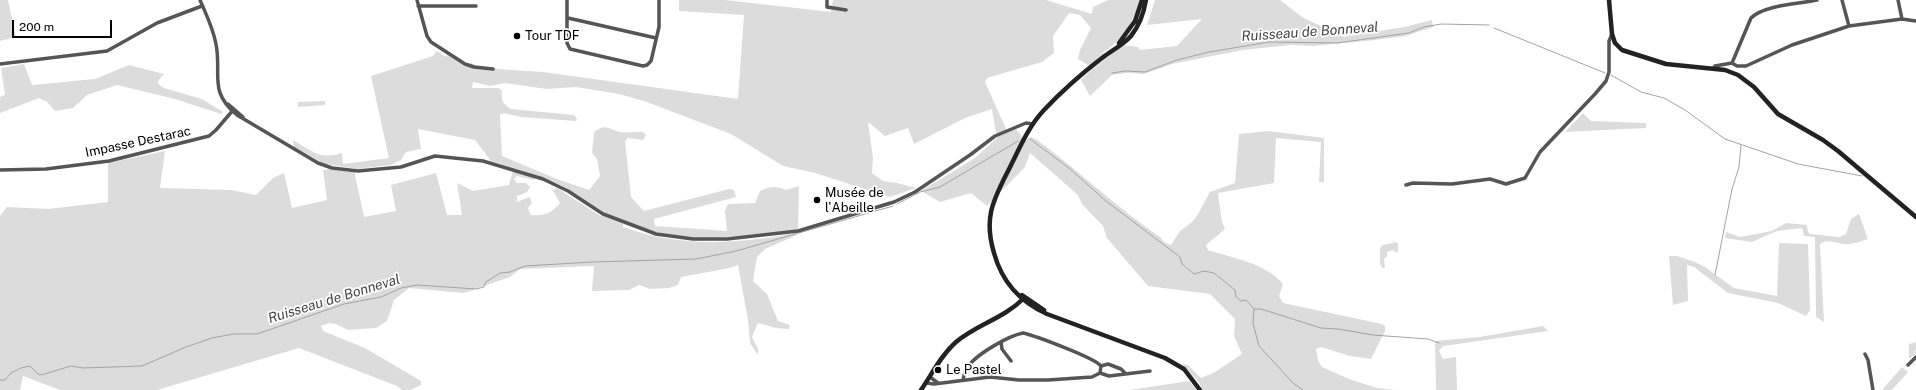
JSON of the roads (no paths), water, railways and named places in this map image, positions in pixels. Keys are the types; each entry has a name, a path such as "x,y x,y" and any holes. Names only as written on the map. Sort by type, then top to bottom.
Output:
{"street":[{"path":"200,0 213,32 218,53 218,90 224,101 233,110 247,120 308,157 332,168 358,171 389,168 435,156 483,161 543,179 568,191 603,214 656,234 674,238 734,238 798,231 894,202 915,192 995,136 1026,123 1033,124"},
{"path":"417,0 427,36 431,42 470,66 493,69"},
{"path":"567,0 567,43 569,48 608,59 642,66 647,65 651,61 659,28 659,0"},
{"path":"827,0 827,7 846,10"},
{"path":"1106,55 1124,37 1132,26 1138,15 1142,0"},
{"path":"1146,0 1140,20 1133,33 1070,84 1043,111 1033,124 999,188 990,211 989,226 991,245 1001,271 1023,298 1062,318 1151,352 1175,363 1189,374 1200,390"},
{"path":"1609,0 1612,34 1617,45 1628,53 1666,64 1731,72 1749,83 1778,114 1823,140 1838,151 1916,217"},
{"path":"1732,63 1751,18 1755,14 1769,9 1817,0"},
{"path":"1842,0 1849,26"},
{"path":"1898,0 1902,19"},
{"path":"0,64 107,51 157,23 202,6"},
{"path":"418,6 476,6"},
{"path":"568,18 656,38"},
{"path":"1713,69 1715,66 1732,63 1737,66 1746,66 1792,45 1849,26 1902,19 1916,22"},
{"path":"1406,185 1413,183 1452,184 1490,179 1506,184 1525,178 1540,152 1606,81 1609,72 1609,41 1612,34"},
{"name":"Impasse Destarac","path":"0,170 46,169 130,157 209,136 233,110"},
{"path":"922,390 944,355 955,343 1023,298"},
{"path":"963,380 964,374 969,365 1001,342 1026,333 1089,358 1101,366"},
{"path":"1001,342 1002,349 1011,361"},
{"path":"1865,354 1868,360 1873,390"},
{"path":"1908,365 1916,357"},
{"path":"1101,366 1108,364 1121,369 1125,373"},
{"path":"1100,373 1101,366"},
{"path":"926,382 938,383 990,377 1019,380 1048,380 1092,377 1100,373 1109,376 1150,371"},
{"path":"930,377 938,383"}],"waterway":[{"name":"Ruisseau de Bonneval","path":"1112,73 1125,71 1145,72 1177,60 1209,52 1269,42 1337,43 1409,33 1424,27 1441,24 1489,25"},
{"name":"Ruisseau de Bonneval","path":"1494,28 1605,73"},
{"name":"Ruisseau de Bonneval","path":"1611,75 1641,92 1664,98 1685,110 1725,139 1798,164 1862,176"},
{"path":"1030,139 1069,168 1106,201 1180,257 1182,264 1194,274 1204,271 1214,273 1235,290 1236,297 1241,301 1246,300 1254,309 1253,323 1259,346 1294,384 1303,390"},
{"name":"Ruisseau de Bonneval","path":"897,204 920,192 940,187 1018,141"},
{"path":"1715,275 1732,189 1739,167 1741,145"},
{"name":"Ruisseau de Bonneval","path":"0,380 5,380 11,373 21,368 30,366 41,375 71,366 83,368 142,366 186,347 212,338 233,334 257,334 344,304 381,297 401,288 417,285 476,289 484,287 486,282 500,273 510,272 525,266 592,262 696,259 736,251 893,206"},
{"path":"1254,309 1261,309 1321,328 1338,329 1373,335 1428,339 1439,343"}],"place":[{"name":"Tour TDF","path":"517,36"},
{"name":"Musée de l'Abeille","path":"817,200"},
{"name":"Le Pastel","path":"938,370"}]}
